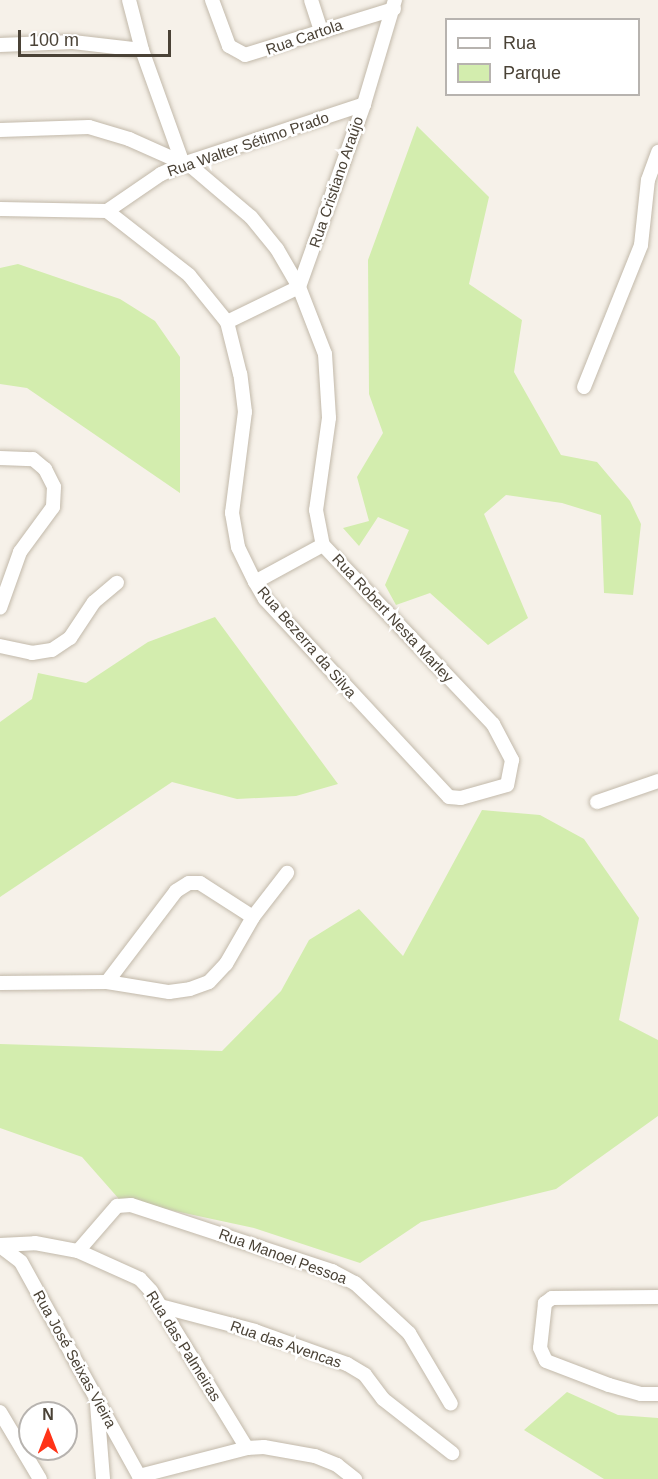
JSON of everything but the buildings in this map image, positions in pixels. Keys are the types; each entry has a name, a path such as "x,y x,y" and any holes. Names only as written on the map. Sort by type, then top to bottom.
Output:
{"street":[{"path":"129,0 142,50 183,164"},
{"name":"Rua Cartola","path":"212,0 229,46 237,53 255,54 394,4"},
{"path":"311,0 321,30"},
{"name":"Rua Cristiano Araújo","path":"299,287 363,104 394,4"},
{"path":"0,45 73,42 142,50"},
{"name":"Rua Walter Sétimo Prado","path":"107,211 161,174 183,164 363,104"},
{"name":"Rua Robert Nesta Marley","path":"0,130 88,127 129,139 183,164 210,180 251,217 277,249 299,287 325,354 329,418 316,510 323,545 493,724 504,740 512,769 507,785 496,791"},
{"path":"584,387 640,245 648,180 658,154"},
{"path":"0,209 107,211"},
{"name":"Rua Bezerra da Silva","path":"107,211 189,275 227,322 245,412 232,513 238,547 265,599 449,797 461,798 496,791"},
{"path":"227,322 299,287"},
{"path":"0,458 33,459 45,470 54,487 53,507 20,552 0,608"},
{"path":"255,582 323,545"},
{"path":"0,646 32,653 52,650 70,638 94,603 117,583"},
{"path":"597,802 658,781"},
{"path":"0,983 107,982 169,992 209,982 226,964 253,917 287,873"},
{"path":"107,982 176,891 189,883 210,889 253,917"},
{"name":"Rua Manoel Pessoa","path":"78,1251 117,1206 131,1205 333,1271 355,1283 409,1333 451,1404"},
{"name":"Rua das Palmeiras","path":"0,1246 35,1243 78,1251 140,1280 160,1306 247,1448"},
{"name":"Rua José Seixas Vieira","path":"0,1246 21,1262 140,1477"},
{"path":"658,1297 552,1298 545,1303 540,1348 546,1360 609,1386 642,1394 658,1394"},
{"name":"Rua das Avencas","path":"160,1306 255,1331 347,1364 365,1376 383,1399 452,1453"},
{"path":"96,1399 103,1479"},
{"path":"0,1412 40,1479"},
{"path":"140,1477 247,1448 279,1448 315,1456 337,1465 355,1479"}],"green space":[{"path":"417,126 489,197 469,284 522,320 514,372 561,455 597,462 630,501 641,524 633,595 604,593 601,515 562,503 506,495 484,514 528,618 488,645 430,593 396,605 385,585 409,530 378,517 359,546 343,528 369,521 357,477 383,433 369,394 368,260"},
{"path":"18,264 120,299 155,321 180,357 180,493 27,388 0,384 0,268"},
{"path":"215,617 338,784 296,796 237,799 172,782 0,897 0,722 32,699 38,673 86,683 148,642"},
{"path":"482,810 540,815 584,839 639,918 619,1020 658,1040 658,1116 556,1189 421,1222 360,1263 254,1228 119,1199 82,1157 0,1128 0,1044 222,1051 281,991 309,940 359,909 403,956"},
{"path":"567,1392 618,1415 658,1418 658,1479 604,1479 524,1430"}]}
